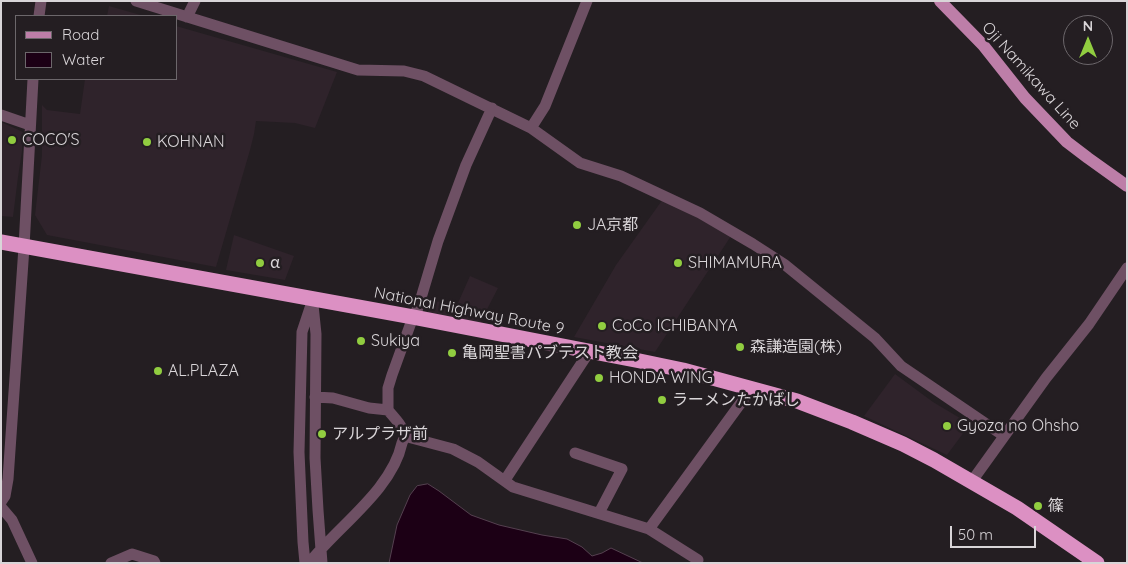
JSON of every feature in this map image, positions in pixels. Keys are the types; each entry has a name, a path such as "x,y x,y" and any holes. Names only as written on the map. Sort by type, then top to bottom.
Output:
{"highway":[{"name":"National Highway Route 9","path":"1,242 413,317 683,370 797,401 852,422 934,460 1017,508 1097,563"}],"main road":[{"name":"Oji Namikawa Line","path":"940,1 983,45 1025,98 1067,142 1127,186"}],"street":[{"path":"39,15 41,1"},
{"path":"136,1 358,70 404,71 424,76 492,108 531,128 580,164 621,176 700,213 753,244 784,264 875,338 901,366 1004,436"},
{"path":"188,17 195,1"},
{"path":"531,128 545,106 587,1"},
{"path":"1,502 5,496 8,479 33,80"},
{"path":"309,563 320,548 370,497 392,470 401,450 404,436 400,426 388,410 388,388 413,317 418,308 438,241 466,165 492,108"},
{"path":"1,115 30,125"},
{"path":"972,481 1046,378 1089,324 1127,268"},
{"path":"313,299 316,334 316,475 322,563"},
{"path":"305,563 299,452 302,332 313,299"},
{"path":"505,480 589,352"},
{"path":"649,528 751,389"},
{"path":"315,397 333,398 369,408 388,410"},
{"path":"404,436 453,449 478,462 513,487 649,528 698,560"},
{"path":"575,453 622,469 599,513"},
{"path":"1,507 12,520 32,563"},
{"path":"111,563 132,554 155,563"}],"shaded area":[{"path":"109,6 140,15 107,15"},
{"name":"KOHNAN","path":"178,27 337,72 315,128 295,123 256,121 250,150 216,267 47,235 35,215 42,155 42,105 47,110 80,114 85,80 178,80"},
{"path":"1,122 23,132 13,217 1,216"},
{"path":"663,199 731,236 655,352 574,337 616,265"},
{"name":"α","path":"234,235 294,256 285,280 226,270"},
{"path":"470,276 498,288 480,323 427,316 430,301 458,303"},
{"path":"895,374 933,402 970,424 947,455 864,416"}],"water":[{"path":"428,484 471,515 499,525 567,539 582,547 592,556 611,548 643,563 389,563 397,525 410,495 417,486"}],"place":[{"name":"COCO'S","path":"12,140"},
{"name":"KOHNAN","path":"147,142"},
{"name":"JA京都","path":"577,225"},
{"name":"α","path":"260,263"},
{"name":"SHIMAMURA","path":"678,263"},
{"name":"CoCo ICHIBANYA","path":"602,326"},
{"name":"Sukiya","path":"361,341"},
{"name":"森謙造園(株)","path":"740,347"},
{"name":"亀岡聖書パブテスト教会","path":"452,353"},
{"name":"AL.PLAZA","path":"158,371"},
{"name":"HONDA WING","path":"599,378"},
{"name":"ラーメンたかばし","path":"662,400"},
{"name":"Gyoza no Ohsho","path":"947,426"},
{"name":"アルプラザ前","path":"322,434"},
{"name":"篠","path":"1038,506"}]}
